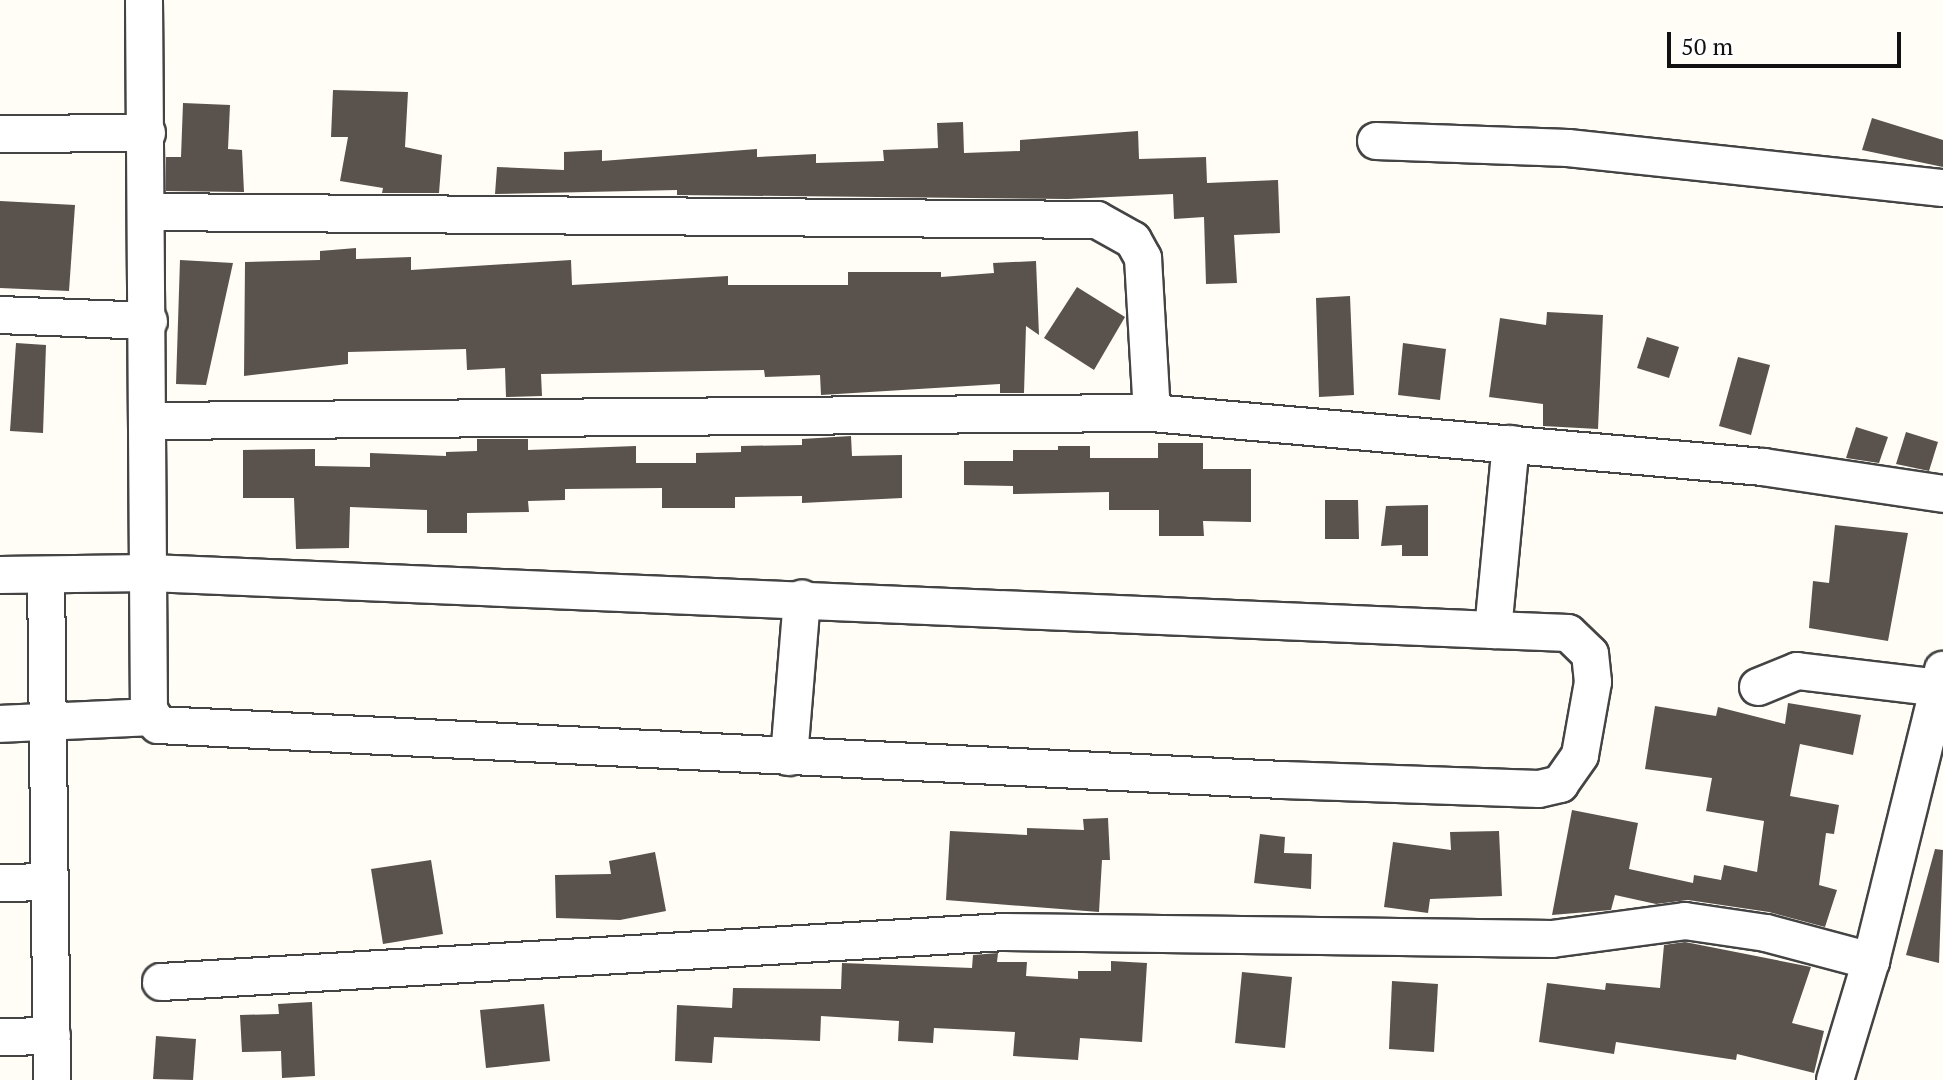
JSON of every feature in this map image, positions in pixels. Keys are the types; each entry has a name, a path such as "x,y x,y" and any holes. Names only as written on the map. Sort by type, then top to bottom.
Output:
{"street":[{"path":"0,575 150,573 1568,633 1582,641 1590,654 1593,682 1583,741 1572,773 1560,784 1524,789 179,729 158,725 152,717 150,573 149,421 123,320 148,212 144,0"},
{"path":"0,134 147,133"},
{"path":"1376,141 1568,148 1943,188"},
{"path":"148,212 1097,220 1133,240 1143,258 1152,413"},
{"path":"0,315 123,320"},
{"path":"149,421 1152,413 1763,467 1943,494"},
{"path":"1493,630 1511,444"},
{"path":"46,575 52,1080"},
{"path":"789,757 802,599"},
{"path":"1758,687 1797,671 1941,679 1871,961 1835,1080"},
{"path":"0,724 152,717"},
{"path":"0,883 50,882"},
{"path":"161,982 1005,932 1552,939 1685,921 1766,933 1871,961"},
{"path":"0,1037 52,1036"}],"building":[{"path":"333,90 408,92 405,147 442,155 439,193 382,193 383,188 340,181 348,137 331,137"},
{"path":"183,103 230,105 228,149 242,150 244,192 166,191 166,157 181,157"},
{"path":"1872,118 1943,140 1943,167 1862,150"},
{"path":"963,122 964,153 1020,151 1020,140 1138,131 1139,159 1206,157 1207,183 1278,180 1280,233 1234,235 1237,283 1206,284 1204,217 1174,219 1173,194 1068,199 677,195 677,190 495,194 497,167 564,170 564,152 602,150 602,161 757,149 757,157 816,154 816,163 884,161 883,150 938,148 937,123"},
{"path":"0,201 75,205 69,291 0,288"},
{"path":"356,248 356,259 411,257 411,270 571,260 572,285 728,276 728,285 848,285 848,272 941,272 941,277 994,273 993,263 1036,261 1039,335 1026,326 1024,393 1000,393 1000,384 821,395 820,375 765,377 764,370 541,374 542,396 506,397 505,368 467,370 466,349 348,352 348,364 244,376 245,262 320,260 320,251"},
{"path":"180,260 233,263 206,385 176,384"},
{"path":"1077,287 1125,317 1094,370 1044,338"},
{"path":"1350,296 1354,395 1319,397 1316,298"},
{"path":"1547,312 1603,315 1598,429 1543,426 1543,404 1489,397 1500,318 1546,325"},
{"path":"1647,337 1679,347 1669,378 1637,368"},
{"path":"16,343 46,345 43,433 10,431"},
{"path":"1403,343 1446,349 1440,400 1398,395"},
{"path":"1738,357 1770,365 1751,435 1719,426"},
{"path":"1856,427 1888,437 1879,463 1846,458"},
{"path":"1906,432 1938,442 1929,471 1896,464"},
{"path":"851,436 852,456 902,455 902,498 802,503 802,496 735,497 735,508 662,508 662,488 565,489 565,500 528,501 529,512 467,513 467,533 427,533 427,510 350,507 349,548 296,549 294,498 243,498 243,450 315,449 315,466 370,467 370,453 446,456 446,452 477,451 477,439 528,439 528,450 636,446 636,463 696,463 696,453 741,452 741,446 802,445 802,439"},
{"path":"1158,443 1203,443 1203,469 1251,469 1251,522 1203,521 1204,536 1159,536 1159,510 1109,510 1109,492 1013,494 1013,486 964,485 964,461 1013,461 1013,450 1090,446 1090,458 1158,458"},
{"path":"1325,500 1358,500 1359,539 1325,539"},
{"path":"1428,505 1428,556 1402,556 1402,545 1381,546 1386,506"},
{"path":"1835,525 1908,533 1888,641 1809,628 1813,581 1829,583"},
{"path":"1788,703 1861,715 1853,755 1800,744 1790,796 1839,805 1834,834 1826,833 1819,885 1837,890 1825,927 1769,912 1688,900 1656,904 1615,895 1611,910 1552,915 1572,810 1638,823 1629,869 1693,883 1694,875 1721,880 1724,865 1757,872 1764,821 1706,811 1712,778 1645,769 1655,706 1716,716 1718,707 1785,724"},
{"path":"1108,818 1110,860 1102,860 1099,912 946,900 950,831 1027,835 1027,828 1084,830 1083,819"},
{"path":"1499,831 1502,896 1430,899 1428,913 1384,907 1393,842 1451,850 1450,832"},
{"path":"1260,834 1285,837 1284,853 1312,854 1311,889 1254,883"},
{"path":"1935,849 1943,850 1939,963 1906,955"},
{"path":"655,852 666,911 620,920 556,918 555,875 611,874 609,861"},
{"path":"431,860 443,934 383,944 371,869"},
{"path":"1685,942 1811,967 1792,1023 1824,1031 1814,1073 1737,1054 1736,1060 1616,1042 1614,1054 1539,1042 1547,983 1605,990 1606,983 1660,988 1664,945"},
{"path":"998,953 997,962 1027,962 1026,976 1078,979 1078,971 1111,971 1111,961 1147,963 1142,1042 1080,1038 1078,1060 1013,1056 1015,1032 934,1028 933,1043 898,1041 899,1021 821,1016 820,1041 714,1037 712,1063 675,1061 677,1005 732,1008 733,988 841,989 842,963 972,968 973,955"},
{"path":"1242,972 1292,977 1285,1048 1235,1043"},
{"path":"1392,981 1438,984 1434,1052 1389,1049"},
{"path":"312,1002 315,1076 282,1078 281,1051 242,1052 240,1015 279,1014 278,1004"},
{"path":"544,1004 550,1061 486,1068 480,1010"},
{"path":"156,1036 196,1039 193,1080 153,1079"}]}
